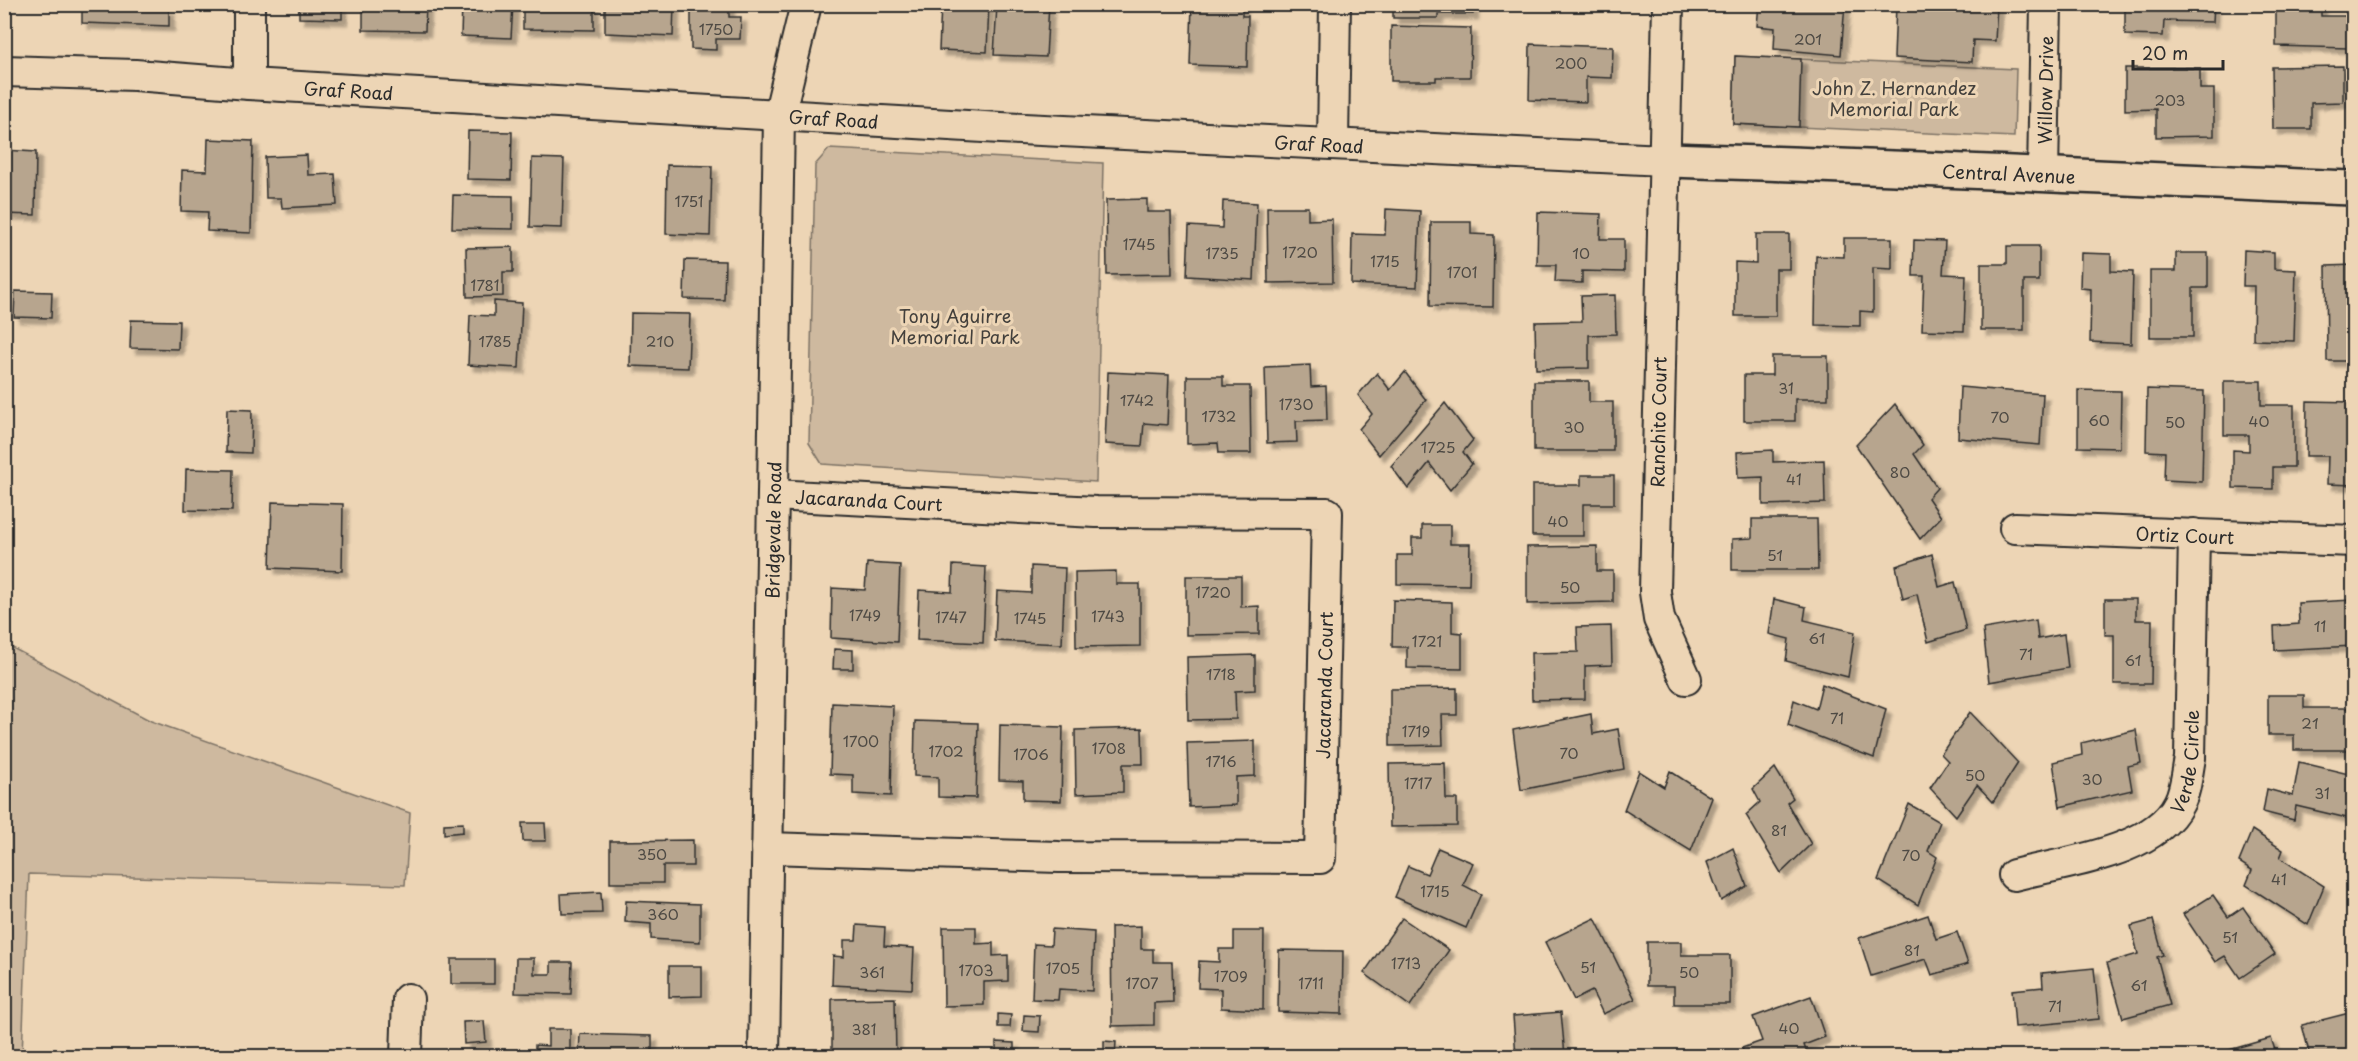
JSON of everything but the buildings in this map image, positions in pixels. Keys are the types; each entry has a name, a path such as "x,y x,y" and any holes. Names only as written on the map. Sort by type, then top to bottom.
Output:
{"street":[{"path":"249,4 249,84"},
{"name":"Bridgevale Road","path":"764,1056 779,116 806,4"},
{"path":"1333,144 1335,4"},
{"name":"Ranchito Court","path":"1668,4 1655,592 1659,619 1686,678"},
{"name":"Willow Drive","path":"2043,176 2046,4"},
{"name":"Graf Road","path":"4,70 135,75 779,116 1664,160"},
{"name":"Central Avenue","path":"1664,160 1850,165 2043,176 2354,188"},
{"name":"Jacaranda Court","path":"767,848 1059,857 1320,858 1327,525 1327,513 1096,512 773,495"},
{"name":"Ortiz Court","path":"2015,528 2354,542"},
{"name":"Verde Circle","path":"2014,875 2115,850 2142,840 2162,826 2178,805 2183,794 2190,758 2194,534"},
{"path":"406,1056 408,999"}],"green space":[{"name":"John Z. Hernandez Memorial Park","path":"1735,56 2016,69 2014,137 1733,124"},
{"name":"Tony Aguirre Memorial Park","path":"829,149 1103,163 1096,482 822,464 809,443 815,165"},
{"path":"5,644 151,721 410,813 405,885 29,874 22,1056 5,1056"}]}
